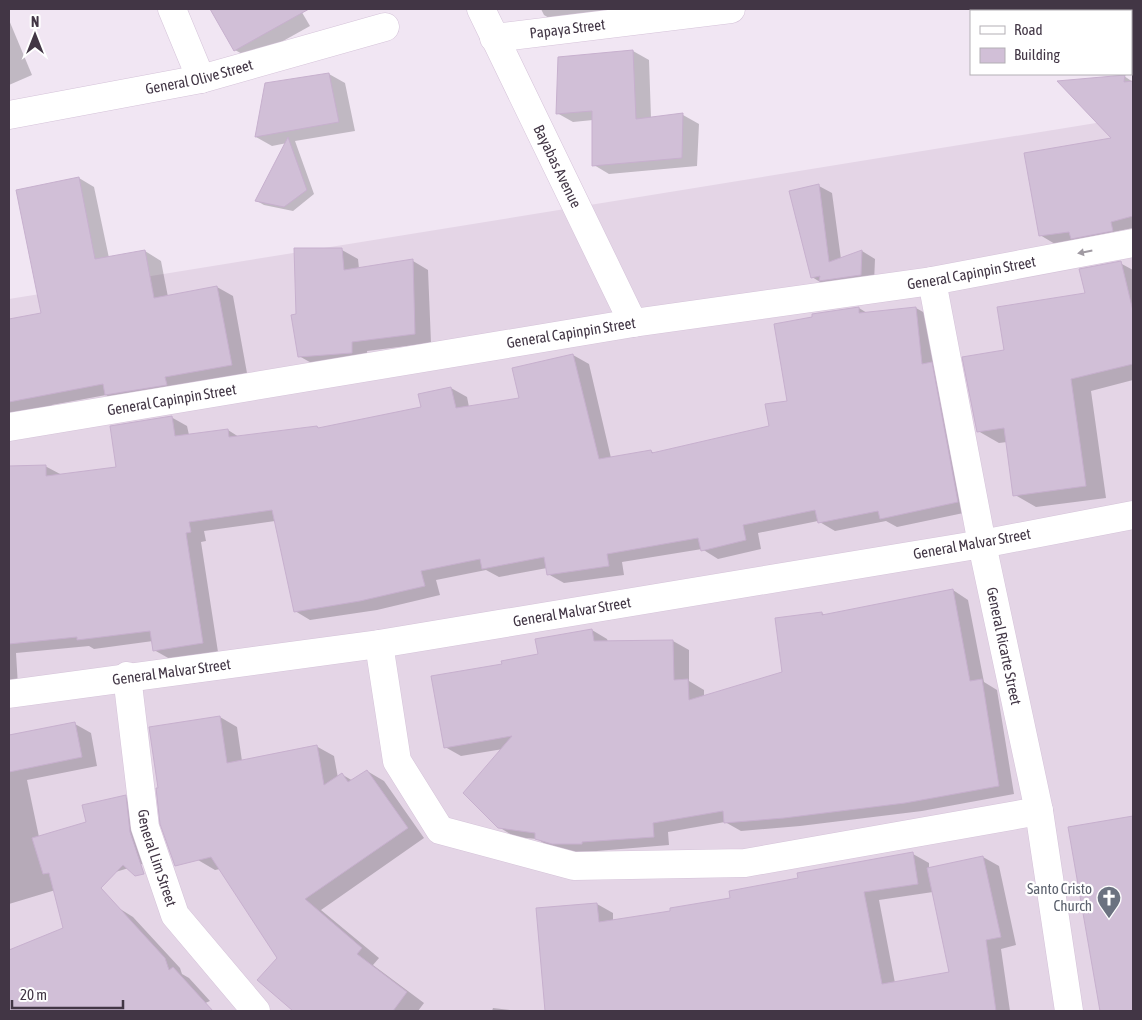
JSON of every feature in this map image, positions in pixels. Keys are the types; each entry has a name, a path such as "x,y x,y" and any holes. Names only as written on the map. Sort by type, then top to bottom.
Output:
{"street":[{"path":"172,9 201,79"},
{"name":"Bayabas Avenue","path":"482,9 494,38 633,323"},
{"name":"Papaya Street","path":"494,38 731,9"},
{"name":"General Olive Street","path":"9,115 201,79 385,27"},
{"name":"General Capinpin Street","path":"9,427 633,323 932,281 1133,243"},
{"name":"General Ricarte Street","path":"932,281 982,544 1039,811 1069,1011"},
{"name":"General Malvar Street","path":"9,694 128,676 379,644 982,544 1133,515"},
{"path":"379,644 396,761 440,830 574,866 745,863 1039,811"},
{"name":"General Lim Street","path":"128,676 145,827 176,915 256,1011"}],"shaded area":[{"path":"1133,117 1133,1011 9,1011 9,299"}],"building":[{"path":"210,9 309,9 234,51"},
{"path":"633,50 636,119 683,113 682,158 592,166 592,111 556,114 558,57"},
{"path":"329,73 339,122 255,137 265,83"},
{"path":"1125,75 1124,82 1133,81 1133,216 1111,222 1113,231 1071,239 1069,232 1039,236 1024,153 1111,138 1057,81"},
{"path":"288,137 307,190 284,207 255,201"},
{"path":"79,177 95,259 145,250 154,298 217,286 232,365 165,377 167,385 105,395 103,384 9,402 9,319 41,313 16,190"},
{"path":"819,184 829,262 862,250 861,275 819,281 820,276 811,278 789,191"},
{"path":"294,248 342,248 344,270 413,259 415,334 352,342 352,353 298,357 291,315 296,314"},
{"path":"1121,261 1133,311 1133,364 1071,379 1086,486 1013,496 1004,428 977,432 962,357 1004,350 997,307 1085,293 1079,269"},
{"path":"859,307 859,313 916,307 922,364 932,362 958,502 880,519 878,511 818,523 815,510 743,525 746,540 701,551 698,538 607,554 609,566 547,575 544,557 482,569 480,559 421,571 425,586 360,601 294,612 272,510 189,522 191,532 186,533 203,643 153,651 150,631 77,640 77,637 9,644 9,466 46,465 46,476 116,467 110,426 172,416 175,436 228,429 229,437 317,426 318,428 421,407 418,394 451,387 456,408 519,398 512,368 573,354 599,459 651,450 652,453 769,426 765,404 787,401 774,324 812,317 812,314"},
{"path":"953,589 970,681 982,679 999,786 905,803 784,818 724,823 723,811 653,823 654,837 582,842 582,844 552,844 535,839 535,833 498,828 463,793 512,736 444,748 431,676 502,664 501,661 538,654 535,639 592,629 594,641 673,640 674,680 688,679 689,700 782,672 775,618 822,612 822,615"},
{"path":"220,716 227,763 317,745 324,785 342,773 348,782 367,770 408,828 305,899 362,948 357,954 407,992 393,1011 293,1011 257,980 277,958 211,857 175,866 160,824 156,788 158,788 149,727"},
{"path":"75,722 82,757 9,772 9,735"},
{"path":"126,795 130,832 144,874 135,876 123,865 101,888 165,958 169,970 173,967 213,1011 9,1011 9,950 63,928 49,873 43,874 32,838 86,822 82,805"},
{"name":"Santo Cristo Church","path":"1133,816 1133,1011 1100,1011 1068,827"},
{"path":"913,852 918,884 864,892 882,984 949,972 927,868 983,856 1001,937 986,940 996,1011 545,1011 536,908 597,903 599,922 670,911 670,908 730,898 729,891 798,878 797,873"}],"place":[{"name":"Santo Cristo Church","path":"1109,919"}]}
